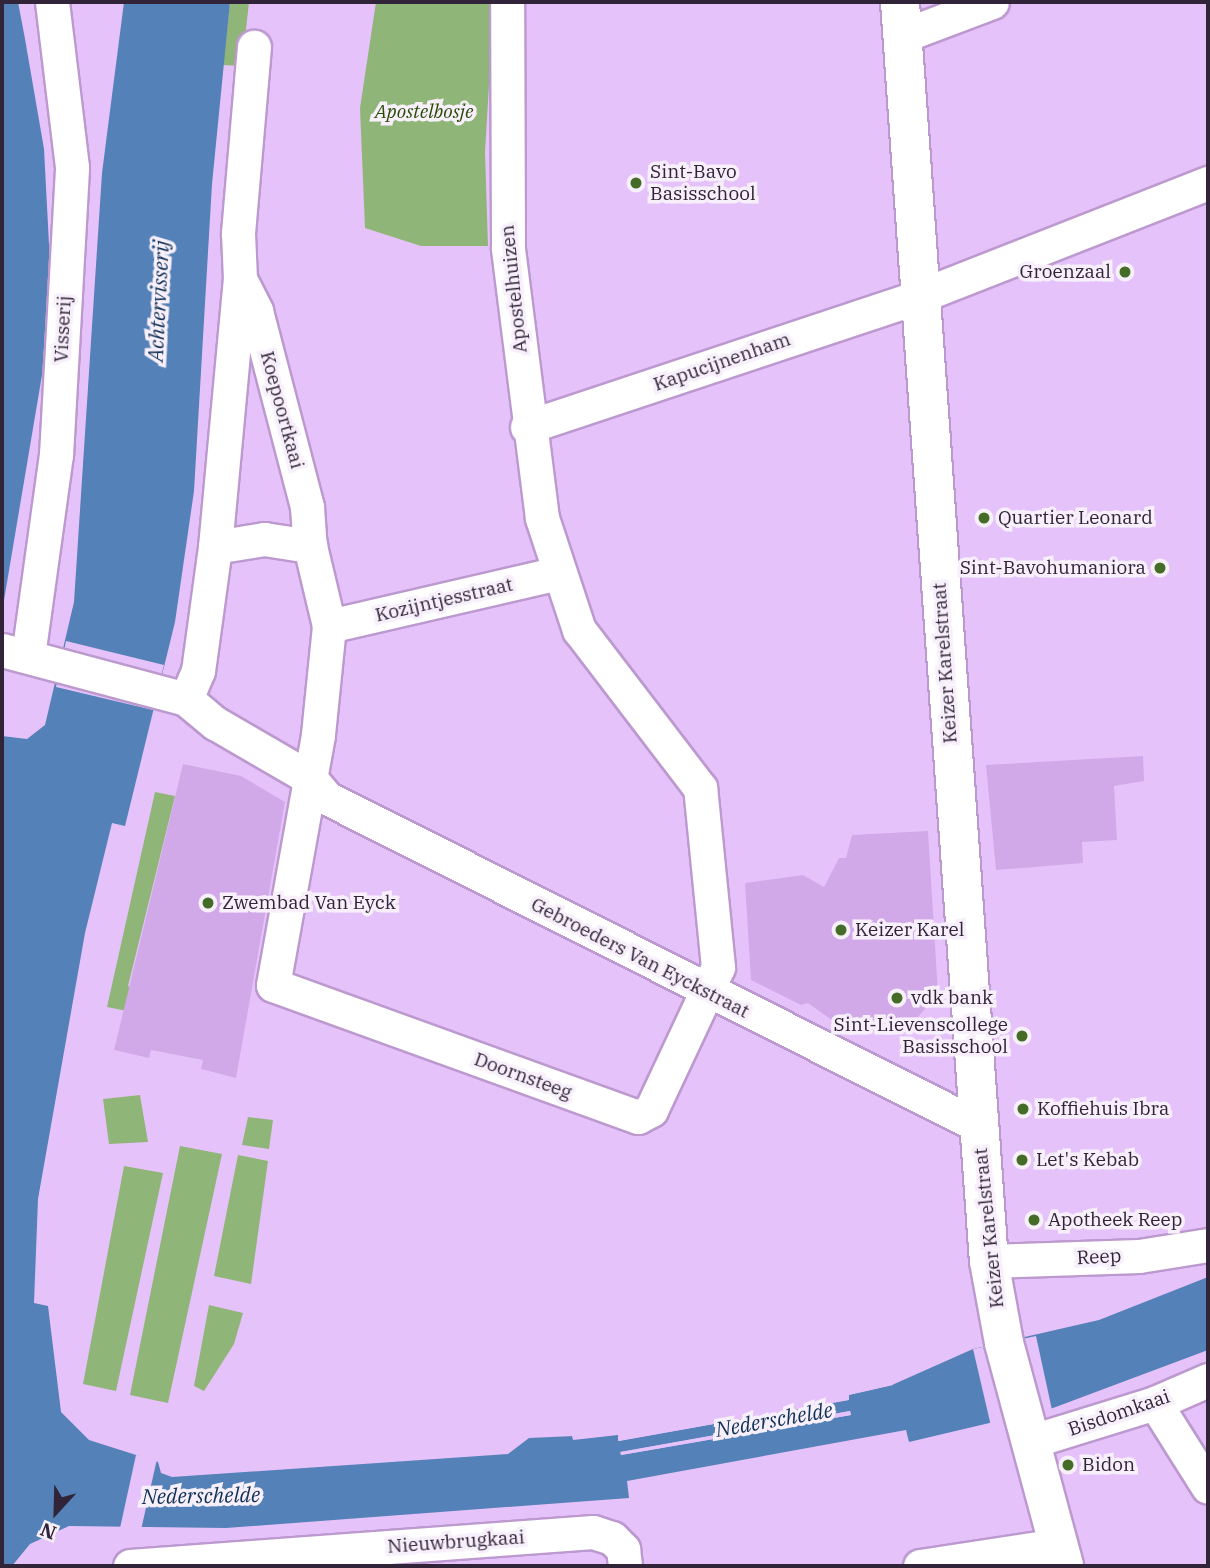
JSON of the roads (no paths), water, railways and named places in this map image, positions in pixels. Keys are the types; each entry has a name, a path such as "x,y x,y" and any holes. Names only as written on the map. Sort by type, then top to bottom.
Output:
{"street":[{"name":"Visserij","path":"52,2 72,167 56,455 15,653 172,693"},
{"name":"Apostelhuizen","path":"507,2 508,247 527,427 542,518 558,573"},
{"path":"901,19 992,2"},
{"name":"Keizer Karelstraat","path":"901,19 917,297 989,1261 1002,1333 1061,1556"},
{"name":"Koepoortkaai","path":"172,693 198,671 215,547 240,279 241,181 254,47"},
{"name":"Kapucijnenham","path":"527,427 917,297 1208,183"},
{"name":"Koepoortkaai","path":"240,279 260,324 307,507 310,546 329,626"},
{"path":"215,547 264,539 310,546"},
{"name":"Kozijntjesstraat","path":"329,626 558,573"},
{"name":"Doornsteeg","path":"310,778 273,985 638,1117 651,1110 708,993 718,954 700,788 579,630 558,573"},
{"path":"310,778 329,626"},
{"name":"Gebroeders Van Eyckstraat","path":"172,693 215,723 310,778 327,798 708,993 979,1126"},
{"name":"Reep","path":"989,1261 1139,1256 1208,1245"},
{"name":"Bisdomkaai","path":"1026,1430 1155,1403 1208,1380"},
{"path":"1155,1403 1208,1487"},
{"name":"Nieuwbrugkaai","path":"130,1566 593,1532 619,1552"},
{"path":"920,1566 1061,1556"}],"water":[{"path":"2,2 18,2 25,39 44,149 50,263 42,375 2,612"},
{"path":"124,2 230,2 212,184 194,491 175,622 125,826 112,823 85,933 38,1199 34,1303 48,1306 61,1412 89,1440 158,1462 161,1473 172,1477 508,1454 529,1438 619,1434 619,1441 848,1400 848,1395 892,1385 973,1349 1099,1320 1208,1277 1208,1350 1053,1408 909,1442 906,1430 627,1481 629,1498 226,1528 69,1526 30,1544 12,1566 2,1566 2,736 27,739 45,725 74,602 102,173","holes":["850,1411 851,1415 621,1455 621,1452"]}],"place":[{"name":"Sint-Bavo Basisschool","path":"636,183"},
{"name":"Groenzaal","path":"1125,272"},
{"name":"Quartier Leonard","path":"984,518"},
{"name":"Sint-Bavohumaniora","path":"1160,568"},
{"name":"Zwembad Van Eyck","path":"208,903"},
{"name":"Keizer Karel","path":"841,930"},
{"name":"vdk bank","path":"897,998"},
{"name":"Sint-Lievenscollege Basisschool","path":"1022,1036"},
{"name":"Koffiehuis Ibra","path":"1023,1109"},
{"name":"Let's Kebab","path":"1022,1160"},
{"name":"Apotheek Reep","path":"1034,1220"},
{"name":"Bidon","path":"1068,1465"}],"park label":[{"name":"Apostelbosje","path":"424,112"}],"water label":[{"name":"Achtervisserij","path":"158,301"},
{"name":"Nederschelde","path":"774,1419"},
{"name":"Nederschelde","path":"201,1495"}]}
